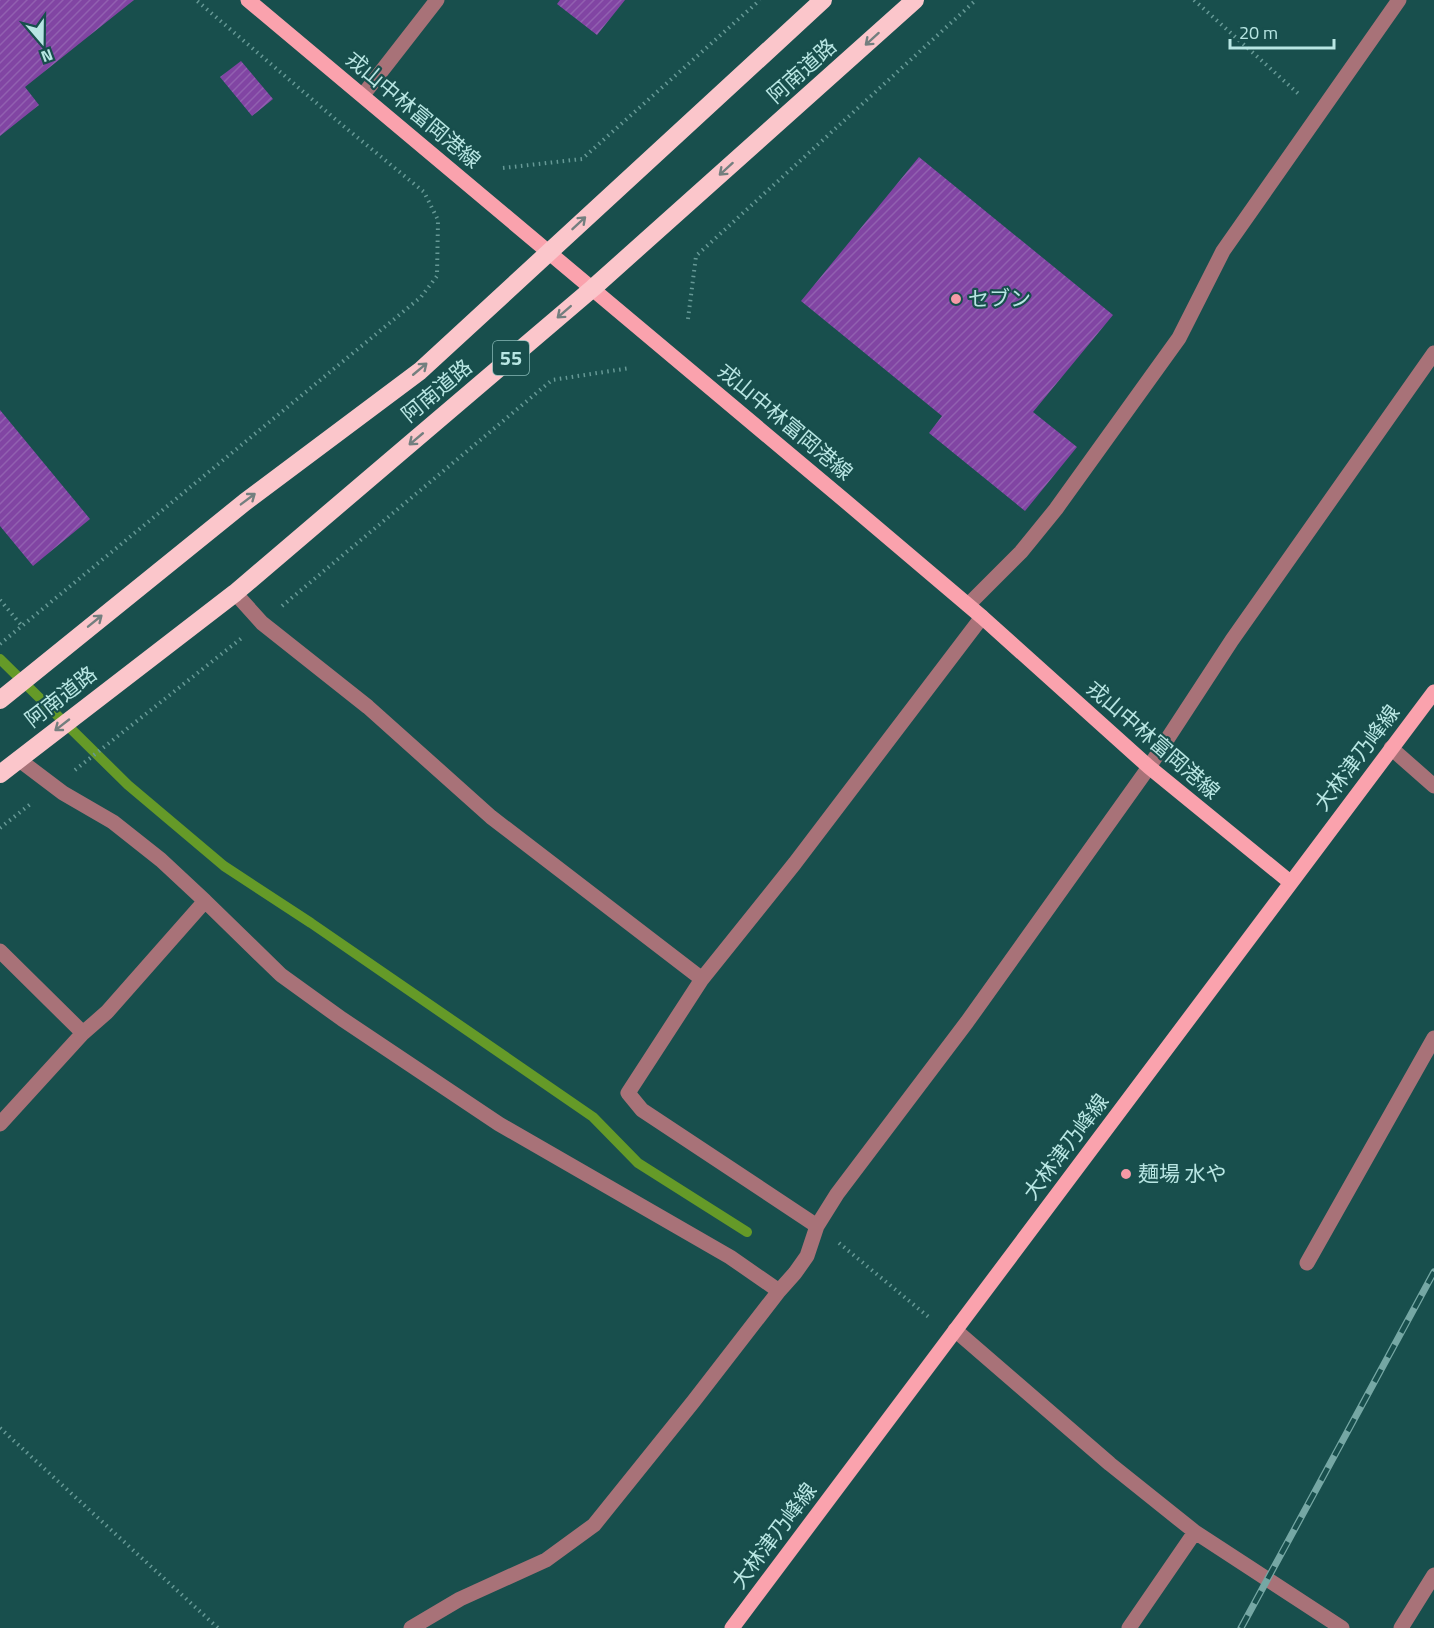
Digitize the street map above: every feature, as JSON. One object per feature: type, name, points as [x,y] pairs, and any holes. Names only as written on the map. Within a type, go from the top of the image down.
[{"type":"highway","name":"阿南道路","points":[[0,700],[244,502],[420,370],[823,0]]},
{"type":"highway","name":"阿南道路","points":[[0,774],[235,593],[593,288],[915,0]]},
{"type":"main road","name":"戎山中林富岡港線","points":[[248,0],[968,605],[1149,767],[1290,882]]},
{"type":"main road","name":"大林津乃峰線","points":[[732,1628],[1434,692]]},
{"type":"street","points":[[363,95],[437,0]]},
{"type":"street","points":[[968,605],[1021,552],[1063,500],[1179,338],[1222,251],[1399,0]]},
{"type":"street","points":[[411,1628],[460,1599],[546,1560],[594,1525],[693,1402],[807,1256],[817,1226],[837,1194],[967,1022],[1149,767],[1232,640],[1434,353]]},
{"type":"street","points":[[235,593],[262,623],[368,707],[491,817],[702,980]]},
{"type":"street","points":[[817,1226],[642,1110],[628,1093],[702,980],[795,863],[982,617]]},
{"type":"street","points":[[1391,748],[1434,786]]},
{"type":"street","points":[[25,754],[63,793],[113,822],[161,860],[281,975],[499,1125],[730,1257],[779,1291]]},
{"type":"street","points":[[0,1124],[83,1033],[107,1012],[205,901]]},
{"type":"street","points":[[0,951],[83,1033]]},
{"type":"street","points":[[1307,1263],[1434,1038]]},
{"type":"street","points":[[955,1330],[1110,1464],[1196,1533],[1342,1628]]},
{"type":"street","points":[[1129,1628],[1196,1533]]},
{"type":"street","points":[[1401,1628],[1434,1575]]},
{"type":"path","points":[[0,644],[421,297],[437,276],[438,220],[424,192],[196,0]]},
{"type":"path","points":[[503,168],[582,159],[760,0]]},
{"type":"path","points":[[688,319],[696,256],[976,0]]},
{"type":"path","points":[[1194,0],[1320,113]]},
{"type":"path","points":[[66,776],[262,623],[552,380],[630,368]]},
{"type":"path","points":[[0,600],[21,626]]},
{"type":"path","points":[[817,1226],[931,1319]]},
{"type":"path","points":[[0,1428],[218,1628]]},
{"type":"building","points":[[0,0],[134,0],[25,87],[39,105],[0,136]]},
{"type":"building","points":[[560,0],[625,0],[597,35],[557,4]]},
{"type":"building","points":[[241,61],[273,99],[252,116],[220,77]]},
{"type":"building","points":[[919,157],[1113,315],[1033,412],[1077,447],[1025,511],[929,433],[942,416],[801,301]]},
{"type":"building","points":[[0,410],[90,519],[33,566],[0,526]]},
{"type":"waterway","points":[[0,659],[128,785],[224,866],[311,923],[593,1117],[638,1163],[747,1232]]},
{"type":"railway","points":[[1241,1628],[1434,1272]]},
{"type":"place","name":"セブン","points":[[956,299]]},
{"type":"place","name":"麺場 水や","points":[[1126,1174]]}]
